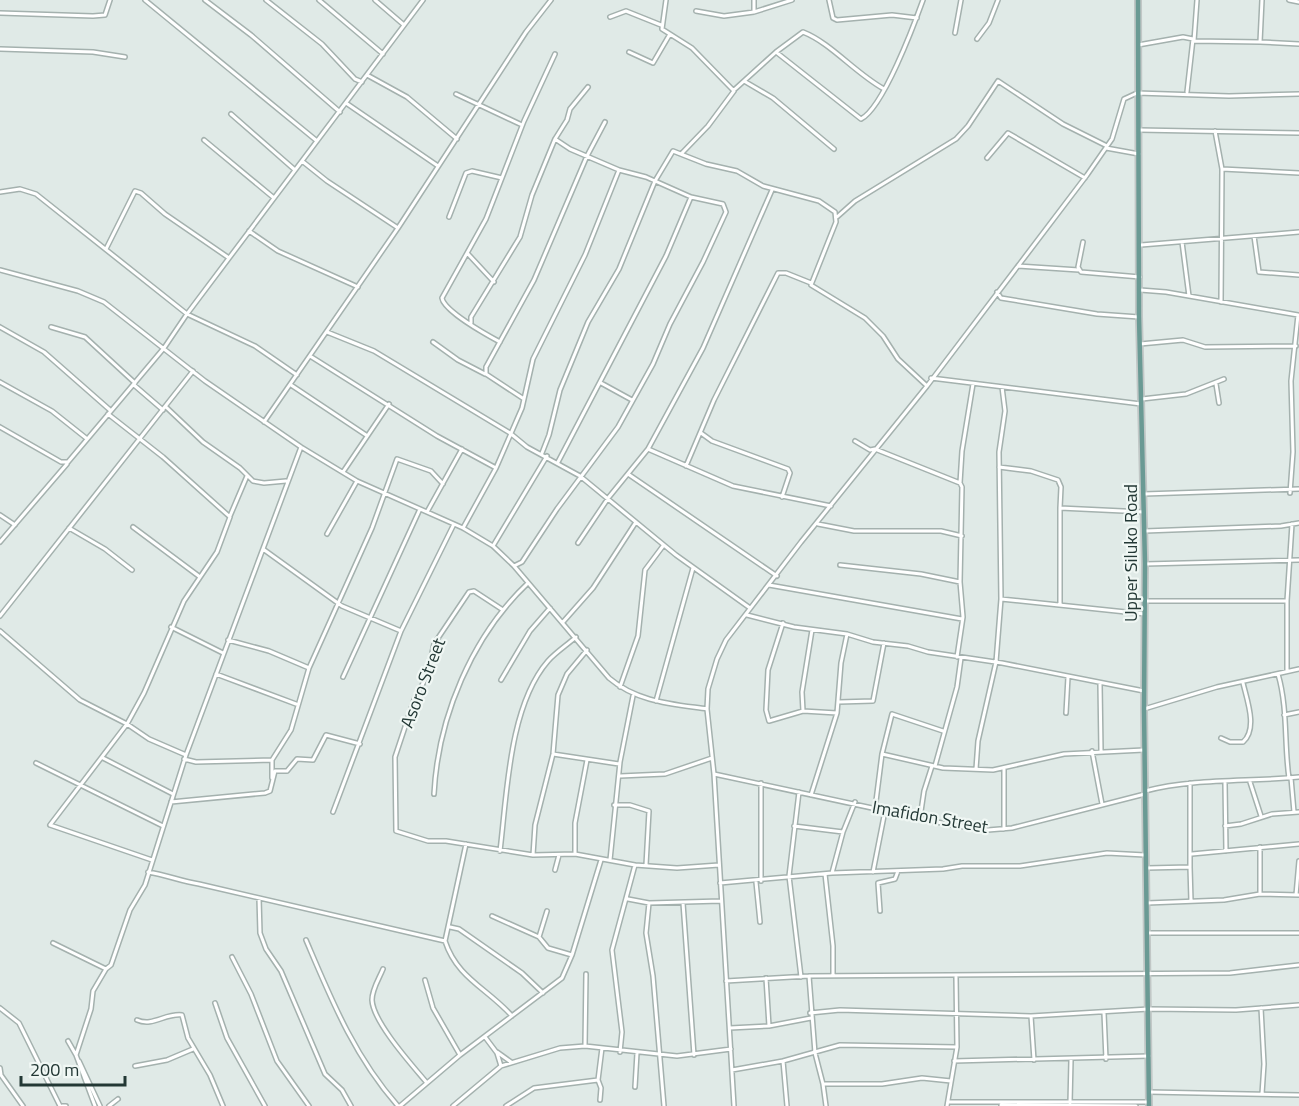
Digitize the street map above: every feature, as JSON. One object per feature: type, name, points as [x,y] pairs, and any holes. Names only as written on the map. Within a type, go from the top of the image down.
[{"type":"main road","name":"Upper Siluko Road","points":[[1138,0],[1137,93],[1141,245],[1139,317],[1145,513],[1144,750],[1149,1104]]},
{"type":"street","points":[[0,13],[105,15],[110,0]]},
{"type":"street","points":[[145,0],[317,141]]},
{"type":"street","points":[[205,0],[266,47],[340,112]]},
{"type":"street","points":[[266,0],[322,44],[355,79],[362,82]]},
{"type":"street","points":[[319,0],[383,54]]},
{"type":"street","points":[[375,0],[404,25]]},
{"type":"street","points":[[0,542],[164,348],[187,314],[423,0]]},
{"type":"street","points":[[264,422],[458,139],[526,32],[551,0]]},
{"type":"street","points":[[661,25],[666,0]]},
{"type":"street","points":[[754,0],[754,12]]},
{"type":"street","points":[[696,11],[724,16],[754,12],[792,0]]},
{"type":"street","points":[[829,0],[833,18],[837,20],[892,15],[917,18]]},
{"type":"street","points":[[776,52],[857,118],[865,118],[876,105],[908,43],[923,0]]},
{"type":"street","points":[[955,33],[961,0]]},
{"type":"street","points":[[977,39],[989,23],[998,0]]},
{"type":"street","points":[[1187,93],[1197,0]]},
{"type":"street","points":[[1260,42],[1262,0]]},
{"type":"street","points":[[1289,0],[1299,2]]},
{"type":"street","points":[[610,17],[626,11],[661,25],[670,34],[692,48],[734,91]]},
{"type":"street","points":[[682,153],[708,126],[744,81],[776,52],[803,32],[837,55],[857,74],[884,89]]},
{"type":"street","points":[[629,52],[653,63],[670,34]]},
{"type":"street","points":[[1138,45],[1183,37],[1299,44]]},
{"type":"street","points":[[0,49],[93,52],[125,57]]},
{"type":"street","points":[[500,342],[446,306],[442,298],[477,239],[522,124],[555,54]]},
{"type":"street","points":[[367,75],[407,97],[458,139]]},
{"type":"street","points":[[744,81],[773,98],[834,148]]},
{"type":"street","points":[[811,283],[837,217],[855,201],[956,139],[968,126],[998,81],[1063,124],[1107,147],[1139,154]]},
{"type":"street","points":[[472,325],[471,317],[494,282],[522,231],[532,195],[555,139],[567,120],[570,109],[588,87]]},
{"type":"street","points":[[734,1106],[714,774],[707,709],[708,689],[717,658],[726,640],[927,386],[1107,147],[1117,126],[1122,102],[1127,96],[1137,93],[1229,96],[1299,94]]},
{"type":"street","points":[[456,94],[522,124]]},
{"type":"street","points":[[346,103],[439,166]]},
{"type":"street","points":[[231,114],[295,170]]},
{"type":"street","points":[[486,374],[500,342],[534,280],[604,122]]},
{"type":"street","points":[[1139,130],[1299,133]]},
{"type":"street","points":[[1215,130],[1222,169],[1221,302]]},
{"type":"street","points":[[987,159],[1008,133],[1084,178]]},
{"type":"street","points":[[514,566],[522,562],[580,476],[608,441],[653,364],[670,324],[726,212],[725,207],[718,202],[691,198],[655,181],[619,170],[555,139]]},
{"type":"street","points":[[204,140],[275,198]]},
{"type":"street","points":[[542,453],[563,381],[588,322],[619,269],[655,181],[672,152],[682,153],[706,164],[737,171],[772,190],[819,201],[836,212],[837,217]]},
{"type":"street","points":[[302,161],[327,181],[398,228]]},
{"type":"street","points":[[1222,169],[1299,173]]},
{"type":"street","points":[[463,528],[496,468],[524,399],[533,359],[585,255],[619,170]]},
{"type":"street","points":[[449,218],[466,173],[472,171],[502,178]]},
{"type":"street","points":[[0,192],[20,189],[36,194],[187,314],[255,346],[297,375]]},
{"type":"street","points":[[578,543],[609,497],[648,448],[703,348],[772,190]]},
{"type":"street","points":[[105,249],[135,191],[141,193],[165,214],[230,258]]},
{"type":"street","points":[[558,462],[666,256],[691,198]]},
{"type":"street","points":[[249,231],[278,252],[358,286]]},
{"type":"street","points":[[1141,245],[1299,232]]},
{"type":"street","points":[[1254,236],[1259,272],[1299,275]]},
{"type":"street","points":[[1079,270],[1083,242]]},
{"type":"street","points":[[1182,242],[1189,296]]},
{"type":"street","points":[[468,254],[494,282]]},
{"type":"street","points":[[1016,266],[1140,277]]},
{"type":"street","points":[[0,270],[78,291],[104,302],[193,371],[301,447],[357,481],[463,528],[493,546],[514,566],[588,650],[604,672],[620,687],[633,695],[656,701],[707,709]]},
{"type":"street","points":[[686,466],[714,400],[775,277],[781,271],[811,283],[814,289],[865,318],[883,336],[898,359],[927,386]]},
{"type":"street","points":[[1140,290],[1299,315],[1291,381],[1293,452],[1291,491]]},
{"type":"street","points":[[997,292],[1001,298],[1097,314],[1139,317]]},
{"type":"street","points":[[0,327],[44,352],[230,517]]},
{"type":"street","points":[[51,327],[85,338],[164,409],[203,442],[240,468],[247,476],[264,483],[286,481]]},
{"type":"street","points":[[327,332],[374,351],[510,433],[527,447],[542,453],[580,476],[609,497],[663,546],[750,608]]},
{"type":"street","points":[[1140,344],[1183,340],[1205,347],[1296,346]]},
{"type":"street","points":[[433,342],[458,360],[486,374],[524,399]]},
{"type":"street","points":[[310,356],[496,468]]},
{"type":"street","points":[[0,616],[193,371]]},
{"type":"street","points":[[931,378],[1142,402],[1170,398],[1216,386],[1224,379]]},
{"type":"street","points":[[1291,381],[1299,381]]},
{"type":"street","points":[[0,382],[52,411],[86,438]]},
{"type":"street","points":[[601,383],[632,400]]},
{"type":"street","points":[[920,818],[924,791],[957,687],[962,618],[960,582],[962,487],[960,483],[962,451],[973,383]]},
{"type":"street","points":[[291,385],[366,435]]},
{"type":"street","points":[[976,770],[978,741],[996,662],[1001,599],[999,467],[1005,411],[1002,387]]},
{"type":"street","points":[[342,472],[389,404]]},
{"type":"street","points":[[0,427],[61,462],[68,462]]},
{"type":"street","points":[[701,433],[712,441],[788,469],[790,473],[782,496]]},
{"type":"street","points":[[855,441],[870,450],[875,449],[960,483]]},
{"type":"street","points":[[94,1106],[75,1055],[91,1009],[93,991],[106,969],[111,965],[130,910],[145,885],[185,757],[286,481],[301,447]]},
{"type":"street","points":[[648,448],[733,486],[831,506]]},
{"type":"street","points":[[428,512],[462,449]]},
{"type":"street","points":[[1293,452],[1299,452]]},
{"type":"street","points":[[493,546],[547,456]]},
{"type":"street","points":[[171,802],[265,794],[270,791],[272,760],[291,730],[309,668],[386,493],[397,459],[430,471],[443,484]]},
{"type":"street","points":[[999,467],[1031,471],[1058,480],[1061,487],[1060,606]]},
{"type":"street","points":[[628,474],[777,576]]},
{"type":"street","points":[[152,860],[50,825],[127,724],[144,693],[171,627],[217,552],[247,476]]},
{"type":"street","points":[[327,534],[357,481]]},
{"type":"street","points":[[1144,494],[1299,489]]},
{"type":"street","points":[[343,677],[420,508]]},
{"type":"street","points":[[1060,508],[1145,513]]},
{"type":"street","points":[[0,514],[15,525]]},
{"type":"street","points":[[563,622],[593,588],[636,522]]},
{"type":"street","points":[[1145,531],[1299,523]]},
{"type":"street","points":[[333,812],[401,632],[454,524]]},
{"type":"street","points":[[817,524],[854,531],[941,531],[962,536]]},
{"type":"street","points":[[1287,672],[1287,601],[1292,524]]},
{"type":"street","points":[[133,527],[200,577]]},
{"type":"street","points":[[69,528],[105,549],[132,570]]},
{"type":"street","points":[[620,687],[638,636],[645,570],[663,546]]},
{"type":"street","points":[[262,549],[338,603],[401,632]]},
{"type":"street","points":[[1145,564],[1299,560]]},
{"type":"street","points":[[840,565],[921,574],[960,582]]},
{"type":"street","points":[[656,701],[693,568]]},
{"type":"street","points":[[434,794],[435,765],[444,727],[474,654],[503,610],[528,583]]},
{"type":"street","points":[[769,585],[962,618]]},
{"type":"street","name":"Asoro Street","points":[[466,844],[428,841],[396,831],[395,758],[414,700],[427,676],[434,644],[469,592],[479,593],[503,610]]},
{"type":"street","points":[[1001,599],[1144,614]]},
{"type":"street","points":[[1144,601],[1287,601]]},
{"type":"street","points":[[501,680],[526,637],[550,608]]},
{"type":"street","points":[[747,615],[847,634],[884,644],[996,662],[1144,691]]},
{"type":"street","points":[[783,623],[768,670],[769,721],[803,711],[837,713]]},
{"type":"street","points":[[171,627],[223,654]]},
{"type":"street","points":[[803,711],[802,692],[812,629]]},
{"type":"street","points":[[0,630],[80,700],[185,757],[196,762],[272,760]]},
{"type":"street","points":[[811,796],[837,713],[841,663],[847,634]]},
{"type":"street","points":[[500,851],[514,742],[528,697],[548,662],[576,637]]},
{"type":"street","points":[[228,640],[269,651],[309,668]]},
{"type":"street","points":[[839,702],[873,701],[884,644]]},
{"type":"street","points":[[533,855],[535,825],[553,754],[558,695],[567,674],[588,650]]},
{"type":"street","points":[[1144,709],[1299,669]]},
{"type":"street","points":[[216,674],[297,704]]},
{"type":"street","points":[[1226,826],[1240,824],[1261,816],[1297,812],[1285,747],[1284,715],[1278,674]]},
{"type":"street","points":[[1066,713],[1068,677]]},
{"type":"street","points":[[1221,738],[1237,742],[1246,741],[1251,715],[1243,683]]},
{"type":"street","points":[[1100,684],[1101,751]]},
{"type":"street","points":[[610,860],[614,805],[633,695]]},
{"type":"street","points":[[1284,715],[1299,712]]},
{"type":"street","points":[[875,809],[882,754],[892,714],[943,731]]},
{"type":"street","points":[[272,778],[275,771],[287,771],[297,759],[314,760],[326,735],[360,744]]},
{"type":"street","points":[[882,754],[933,766],[1004,770],[1064,754],[1144,750]]},
{"type":"street","points":[[1092,751],[1102,804]]},
{"type":"street","points":[[553,754],[620,764]]},
{"type":"street","points":[[103,758],[173,794]]},
{"type":"street","points":[[620,776],[665,774],[712,758]]},
{"type":"street","points":[[575,854],[578,802],[586,760]]},
{"type":"street","points":[[36,763],[163,826]]},
{"type":"street","points":[[1004,770],[1004,829]]},
{"type":"street","name":"Imafidon Street","points":[[714,774],[811,796],[855,802],[875,809],[951,825],[1004,829],[1145,792],[1190,783],[1250,782],[1299,777]]},
{"type":"street","points":[[1250,782],[1261,816]]},
{"type":"street","points":[[761,783],[761,881]]},
{"type":"street","points":[[1190,783],[1191,901]]},
{"type":"street","points":[[1225,783],[1226,851]]},
{"type":"street","points":[[799,792],[789,876],[801,977]]},
{"type":"street","points":[[832,873],[843,832],[855,802]]},
{"type":"street","points":[[614,805],[630,805],[649,811],[646,865]]},
{"type":"street","points":[[873,872],[885,811]]},
{"type":"street","points":[[794,826],[843,832]]},
{"type":"street","points":[[512,1016],[490,993],[461,973],[450,956],[445,941],[450,927],[466,844],[533,855],[575,854],[635,865],[677,868],[719,865]]},
{"type":"street","points":[[1192,854],[1299,844]]},
{"type":"street","points":[[1260,847],[1260,894]]},
{"type":"street","points":[[720,883],[756,882],[789,876],[832,873],[962,866],[1020,866],[1107,853],[1146,855]]},
{"type":"street","points":[[555,870],[559,854]]},
{"type":"street","points":[[306,940],[346,1033],[378,1083],[399,1106],[460,1055],[562,978],[572,955],[601,860]]},
{"type":"street","points":[[1147,903],[1224,900],[1260,894],[1298,895],[1299,861]]},
{"type":"street","points":[[620,1052],[622,1032],[612,950],[618,919],[628,899],[635,865]]},
{"type":"street","points":[[1147,868],[1190,867]]},
{"type":"street","points":[[880,911],[878,882],[895,879],[898,871]]},
{"type":"street","points":[[148,872],[166,875],[174,881],[199,884],[445,941]]},
{"type":"street","points":[[825,874],[833,946],[833,976]]},
{"type":"street","points":[[756,882],[760,922]]},
{"type":"street","points":[[259,898],[260,933],[266,949],[281,971],[325,1074],[342,1090],[351,1106]]},
{"type":"street","points":[[628,899],[649,903],[721,901]]},
{"type":"street","points":[[649,903],[646,933],[653,976],[664,1106]]},
{"type":"street","points":[[683,903],[694,1055]]},
{"type":"street","points":[[539,937],[547,910]]},
{"type":"street","points":[[492,916],[539,937],[548,948],[572,955]]},
{"type":"street","points":[[450,927],[459,929],[522,974],[543,993]]},
{"type":"street","points":[[1147,933],[1299,933]]},
{"type":"street","points":[[53,944],[106,969]]},
{"type":"street","points":[[232,957],[251,994],[277,1060],[309,1106]]},
{"type":"street","points":[[726,981],[808,976],[1230,973],[1299,965]]},
{"type":"street","points":[[383,969],[374,987],[372,1002],[388,1035],[427,1083]]},
{"type":"street","points":[[585,1046],[586,974]]},
{"type":"street","points":[[808,976],[815,1053],[826,1106]]},
{"type":"street","points":[[956,976],[957,1047],[948,1104],[1149,1104]]},
{"type":"street","points":[[766,978],[769,1026]]},
{"type":"street","points":[[425,980],[433,1008],[460,1055]]},
{"type":"street","points":[[215,1003],[227,1038],[265,1106]]},
{"type":"street","points":[[810,1013],[840,1010],[1031,1016],[1149,1009],[1236,1010],[1299,1005]]},
{"type":"street","points":[[0,1008],[19,1023],[63,1106]]},
{"type":"street","points":[[1261,1008],[1264,1064],[1262,1094]]},
{"type":"street","points":[[1104,1013],[1106,1059]]},
{"type":"street","points":[[137,1020],[147,1023],[169,1016],[182,1016],[185,1031],[210,1075],[223,1106]]},
{"type":"street","points":[[1031,1016],[1034,1060]]},
{"type":"street","points":[[730,1028],[769,1026],[811,1018]]},
{"type":"street","points":[[485,1037],[496,1051],[511,1062]]},
{"type":"street","points":[[68,1041],[100,1106]]},
{"type":"street","points":[[732,1070],[783,1061],[840,1045],[957,1047]]},
{"type":"street","points":[[453,1106],[501,1066],[560,1048],[585,1046],[659,1055],[694,1055],[731,1049]]},
{"type":"street","points":[[135,1066],[167,1060],[190,1048],[195,1050]]},
{"type":"street","points":[[600,1100],[601,1088],[598,1080],[602,1048]]},
{"type":"street","points":[[496,1051],[501,1066]]},
{"type":"street","points":[[635,1087],[637,1053]]},
{"type":"street","points":[[954,1061],[1072,1060],[1149,1056]]},
{"type":"street","points":[[1071,1103],[1072,1060]]},
{"type":"street","points":[[783,1061],[787,1106]]},
{"type":"street","points":[[0,1068],[1,1075],[23,1106]]},
{"type":"street","points":[[823,1084],[882,1084],[921,1078],[951,1082]]},
{"type":"street","points":[[506,1106],[534,1088],[598,1080]]},
{"type":"street","points":[[1149,1092],[1299,1095]]},
{"type":"street","points":[[109,1106],[118,1099]]},
{"type":"street","points":[[1001,1105],[1071,1103],[1136,1106]]}]
